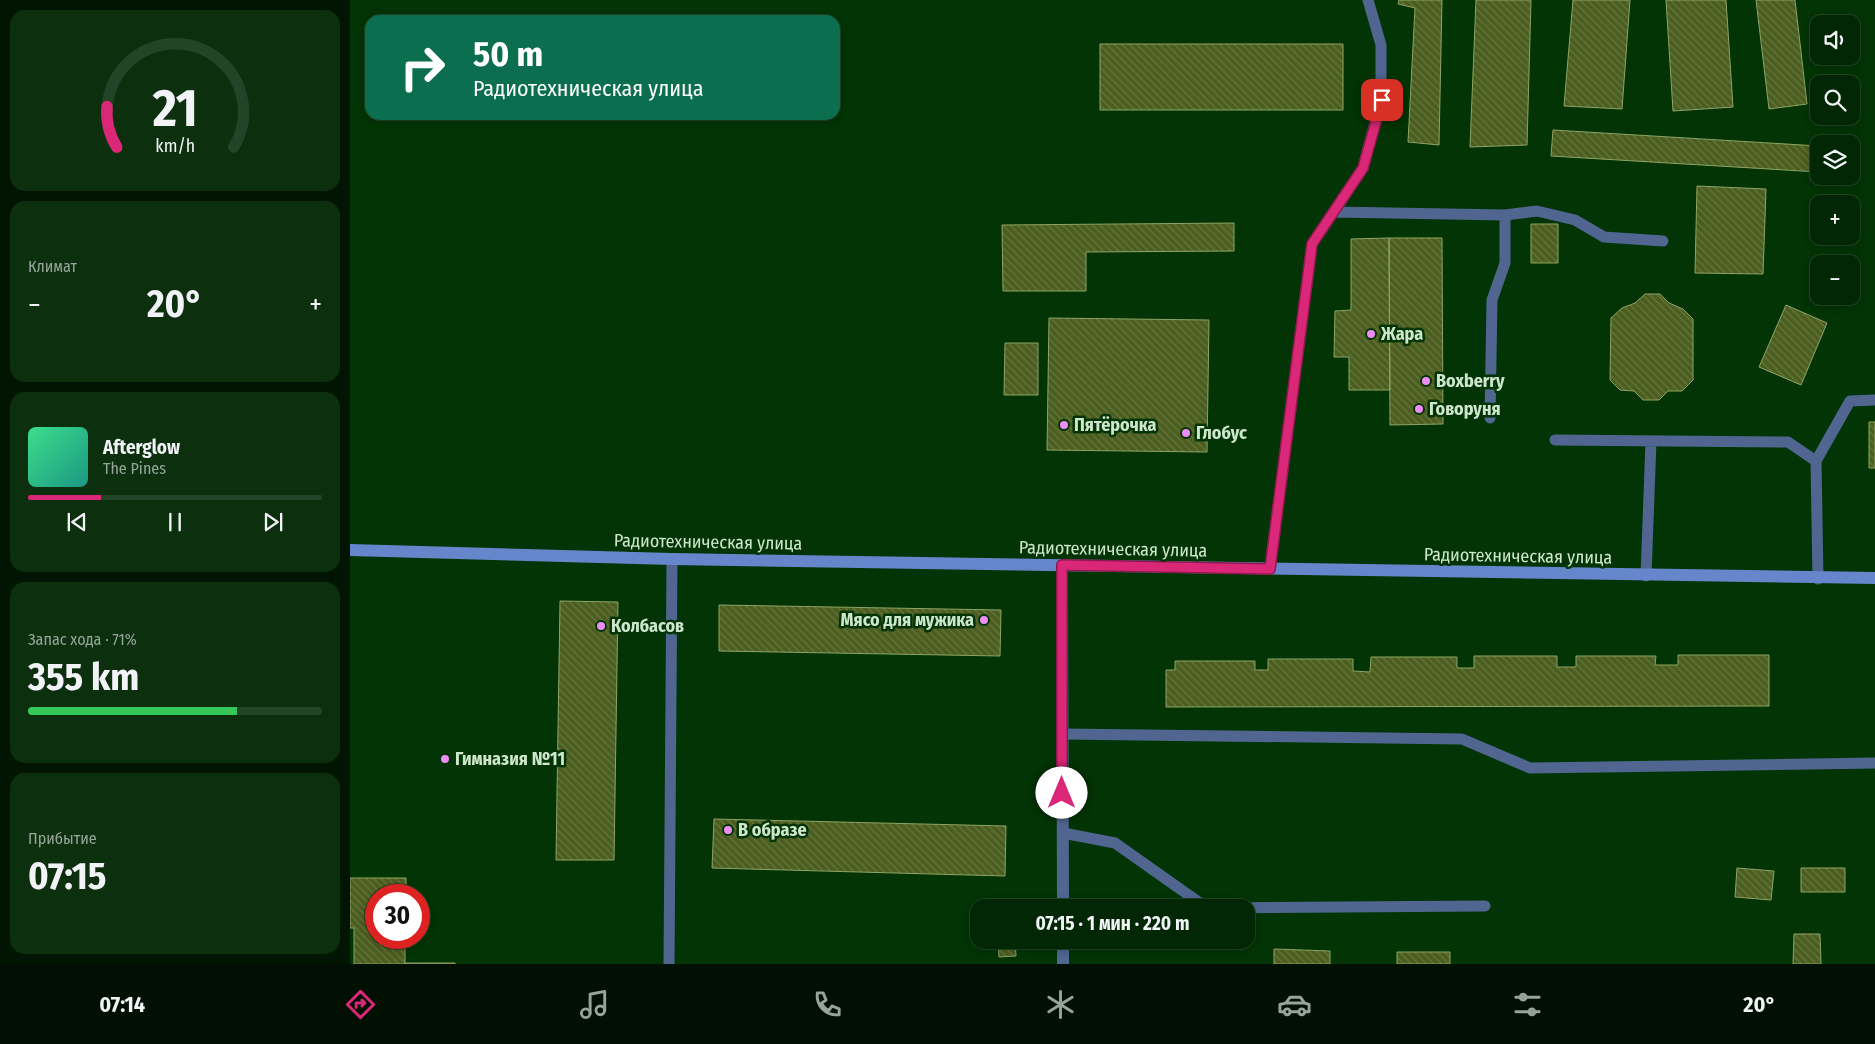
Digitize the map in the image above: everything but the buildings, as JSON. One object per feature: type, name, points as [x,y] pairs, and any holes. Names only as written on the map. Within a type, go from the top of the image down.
[{"type":"street","name":"Радиотехническая улица","points":[[350,550],[672,559],[1818,579],[1875,578]]},
{"type":"street","points":[[1062,565],[1063,899]]},
{"type":"street","points":[[1063,949],[1063,964]]},
{"type":"lane","points":[[1270,569],[1312,244],[1363,168],[1382,100],[1381,46],[1368,0]]},
{"type":"lane","points":[[1334,212],[1505,215],[1537,211],[1575,220],[1604,237],[1663,241]]},
{"type":"lane","points":[[1490,418],[1492,300],[1505,264],[1505,215]]},
{"type":"lane","points":[[1818,579],[1816,461],[1850,401],[1875,400]]},
{"type":"lane","points":[[1555,440],[1788,442],[1816,461]]},
{"type":"lane","points":[[1646,576],[1651,441]]},
{"type":"lane","points":[[669,964],[672,559]]},
{"type":"lane","points":[[1062,734],[1462,739],[1530,768],[1875,763]]},
{"type":"lane","points":[[1063,833],[1115,843],[1195,899]]},
{"type":"lane","points":[[1255,908],[1485,906]]},
{"type":"place","name":"Жара","points":[[1371,334]]},
{"type":"place","name":"Boxberry","points":[[1426,381]]},
{"type":"place","name":"Говоруня","points":[[1419,409]]},
{"type":"place","name":"Пятёрочка","points":[[1064,425]]},
{"type":"place","name":"Глобус","points":[[1186,433]]},
{"type":"place","name":"Мясо для мужика","points":[[984,620]]},
{"type":"place","name":"Колбасов","points":[[601,626]]},
{"type":"place","name":"Гимназия №11","points":[[445,759]]},
{"type":"place","name":"В образе","points":[[728,830]]},
{"type":"route","points":[[1062,793],[1062,565],[1270,569],[1312,244],[1363,168],[1382,100]]}]
